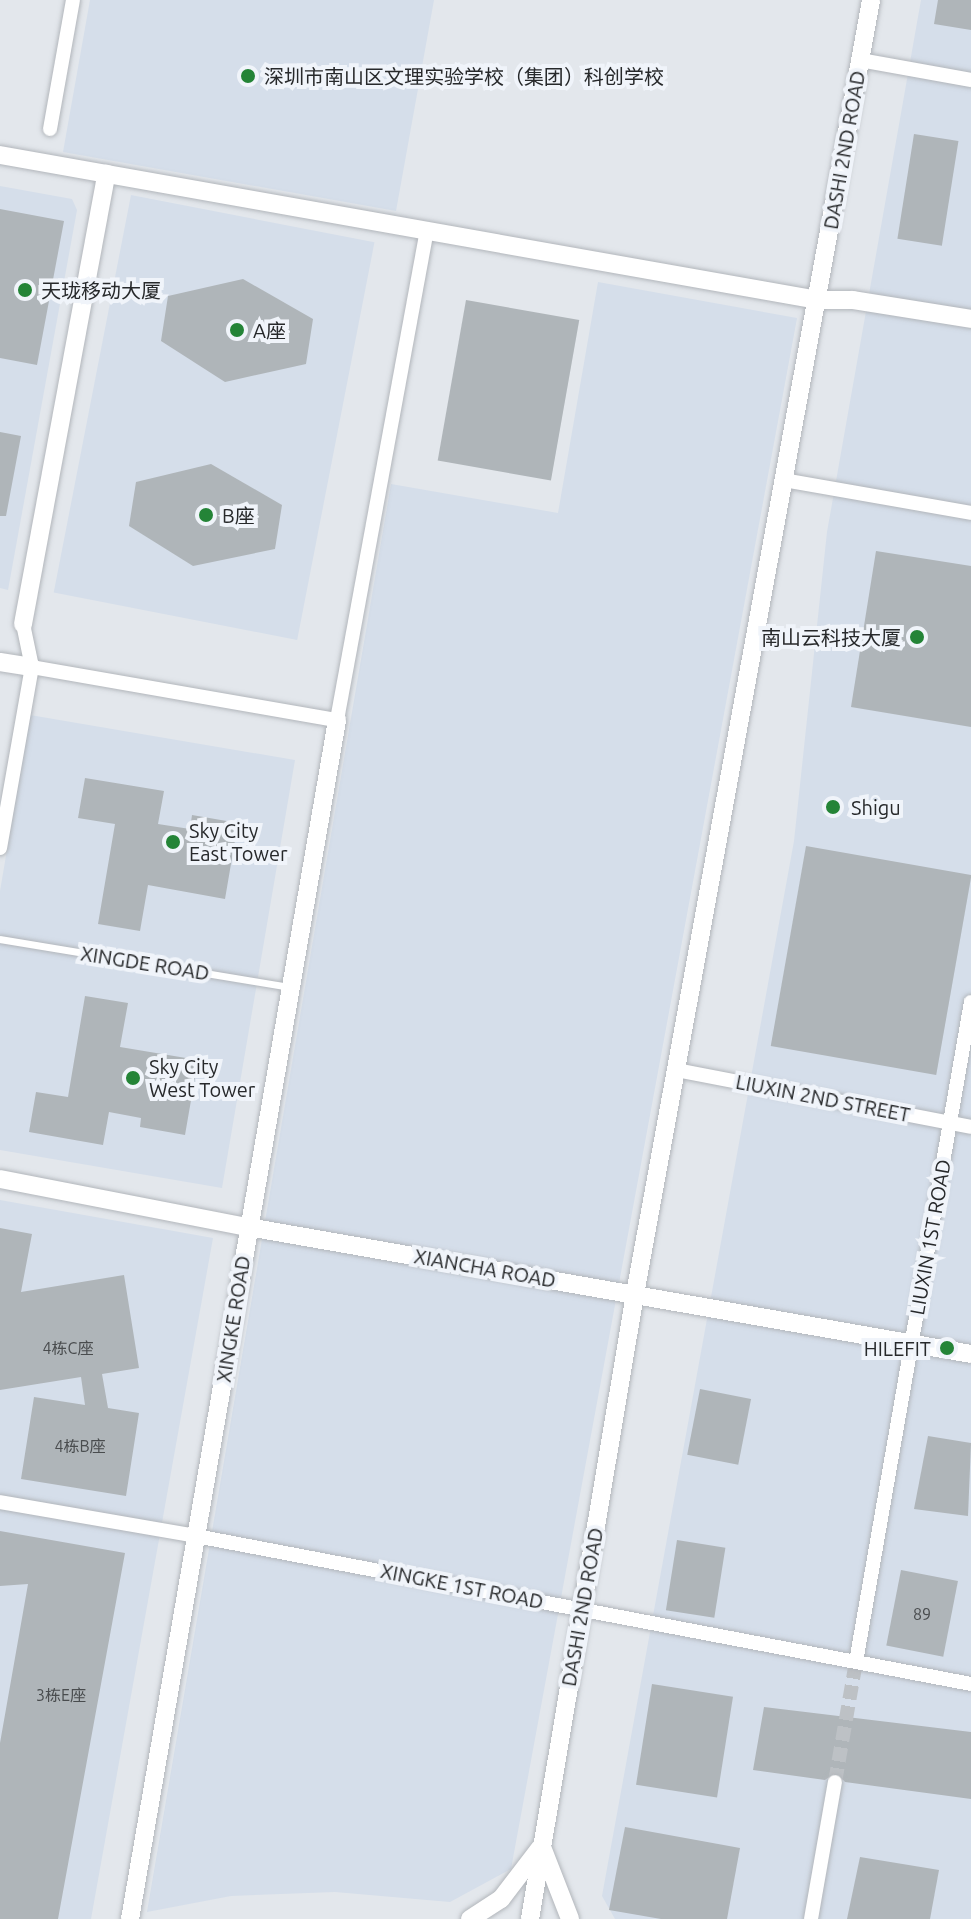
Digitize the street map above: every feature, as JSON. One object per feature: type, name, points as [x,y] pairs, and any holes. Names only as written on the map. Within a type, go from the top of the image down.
[{"type":"street","points":[[50,129],[73,0]]},
{"type":"street","name":"DASHI 2ND ROAD","points":[[530,1919],[635,1294],[871,0]]},
{"type":"street","points":[[860,60],[971,80]]},
{"type":"street","points":[[0,155],[817,300],[853,300],[971,319]]},
{"type":"street","points":[[0,848],[32,667],[23,624],[106,174]]},
{"type":"street","points":[[0,662],[337,720],[427,231]]},
{"type":"street","points":[[784,480],[971,513]]},
{"type":"street","name":"XINGKE ROAD","points":[[130,1919],[337,720]]},
{"type":"street","name":"LIUXIN 1ST ROAD","points":[[856,1662],[971,1002]]},
{"type":"street","name":"LIUXIN 2ND STREET","points":[[676,1070],[971,1127]]},
{"type":"street","name":"XIANCHA ROAD","points":[[0,1179],[248,1227],[971,1354]]},
{"type":"street","name":"XINGKE 1ST ROAD","points":[[0,1502],[196,1536],[971,1684]]},
{"type":"street","points":[[811,1919],[835,1782]]},
{"type":"street","points":[[470,1919],[501,1899],[542,1846]]},
{"type":"street","points":[[542,1846],[570,1919]]},
{"type":"lane","name":"XINGDE ROAD","points":[[0,939],[290,987]]},
{"type":"shaded area","name":"深圳市南山区文理实验学校（集团）科创学校","points":[[90,0],[434,0],[396,211],[63,152]]},
{"type":"shaded area","points":[[921,0],[971,0],[971,1919],[615,1919],[602,1896],[794,841],[827,532]]},
{"type":"shaded area","points":[[0,186],[72,199],[77,210],[8,590],[0,588]]},
{"type":"shaded area","points":[[131,195],[374,242],[297,640],[54,593]]},
{"type":"shaded area","points":[[598,282],[797,318],[511,1869],[450,1902],[335,1892],[231,1896],[147,1912],[391,484],[558,513]]},
{"type":"shaded area","points":[[30,715],[295,760],[222,1188],[0,1150],[0,891]]},
{"type":"shaded area","points":[[0,1200],[213,1238],[91,1919],[0,1919]]},
{"type":"building","points":[[938,0],[971,0],[971,30],[934,24]]},
{"type":"building","points":[[914,134],[958,141],[942,246],[897,239]]},
{"type":"building","name":"天珑移动大厦","points":[[0,209],[64,221],[37,365],[0,358]]},
{"type":"building","name":"A座","points":[[243,279],[313,319],[306,364],[225,382],[161,341],[168,296]]},
{"type":"building","points":[[466,300],[579,320],[551,480],[438,461]]},
{"type":"building","points":[[0,432],[21,436],[6,516],[0,516]]},
{"type":"building","name":"B座","points":[[211,464],[282,505],[275,549],[193,566],[129,526],[136,482]]},
{"type":"building","name":"南山云科技大厦","points":[[876,551],[971,566],[971,727],[851,707]]},
{"type":"building","name":"Sky City East Tower","points":[[85,778],[164,791],[158,824],[190,829],[192,815],[238,823],[225,899],[148,885],[140,931],[98,924],[115,824],[78,818]]},
{"type":"building","points":[[806,846],[971,875],[936,1075],[771,1046]]},
{"type":"building","name":"Sky City West Tower","points":[[85,996],[128,1003],[120,1047],[198,1060],[185,1135],[140,1127],[141,1118],[109,1112],[103,1145],[29,1132],[36,1092],[68,1097]]},
{"type":"building","points":[[0,1228],[32,1234],[21,1292],[124,1275],[139,1368],[102,1374],[108,1408],[139,1413],[126,1496],[21,1479],[34,1397],[85,1405],[81,1377],[0,1390]]},
{"type":"building","points":[[700,1389],[751,1399],[738,1465],[687,1455]]},
{"type":"building","points":[[928,1436],[971,1443],[968,1516],[914,1509]]},
{"type":"building","points":[[0,1531],[125,1553],[58,1919],[0,1919],[0,1743],[28,1584],[0,1586]]},
{"type":"building","points":[[677,1540],[725,1548],[714,1618],[666,1610]]},
{"type":"building","points":[[901,1570],[958,1581],[943,1657],[886,1646]]},
{"type":"building","points":[[652,1684],[733,1697],[717,1798],[636,1785]]},
{"type":"building","points":[[764,1707],[971,1732],[971,1799],[845,1782],[836,1772],[825,1780],[753,1770]]},
{"type":"building","points":[[625,1827],[740,1848],[727,1919],[661,1919],[609,1910]]},
{"type":"building","points":[[860,1857],[939,1870],[930,1919],[847,1919]]},
{"type":"tunnel","points":[[835,1782],[856,1662]]},
{"type":"place","name":"深圳市南山区文理实验学校（集团）科创学校","points":[[248,76]]},
{"type":"place","name":"天珑移动大厦","points":[[25,290]]},
{"type":"place","name":"A座","points":[[237,330]]},
{"type":"place","name":"B座","points":[[206,515]]},
{"type":"place","name":"南山云科技大厦","points":[[917,637]]},
{"type":"place","name":"Shigu","points":[[833,807]]},
{"type":"place","name":"Sky City East Tower","points":[[173,842]]},
{"type":"place","name":"Sky City West Tower","points":[[133,1078]]},
{"type":"place","name":"HILEFIT","points":[[947,1348]]}]
